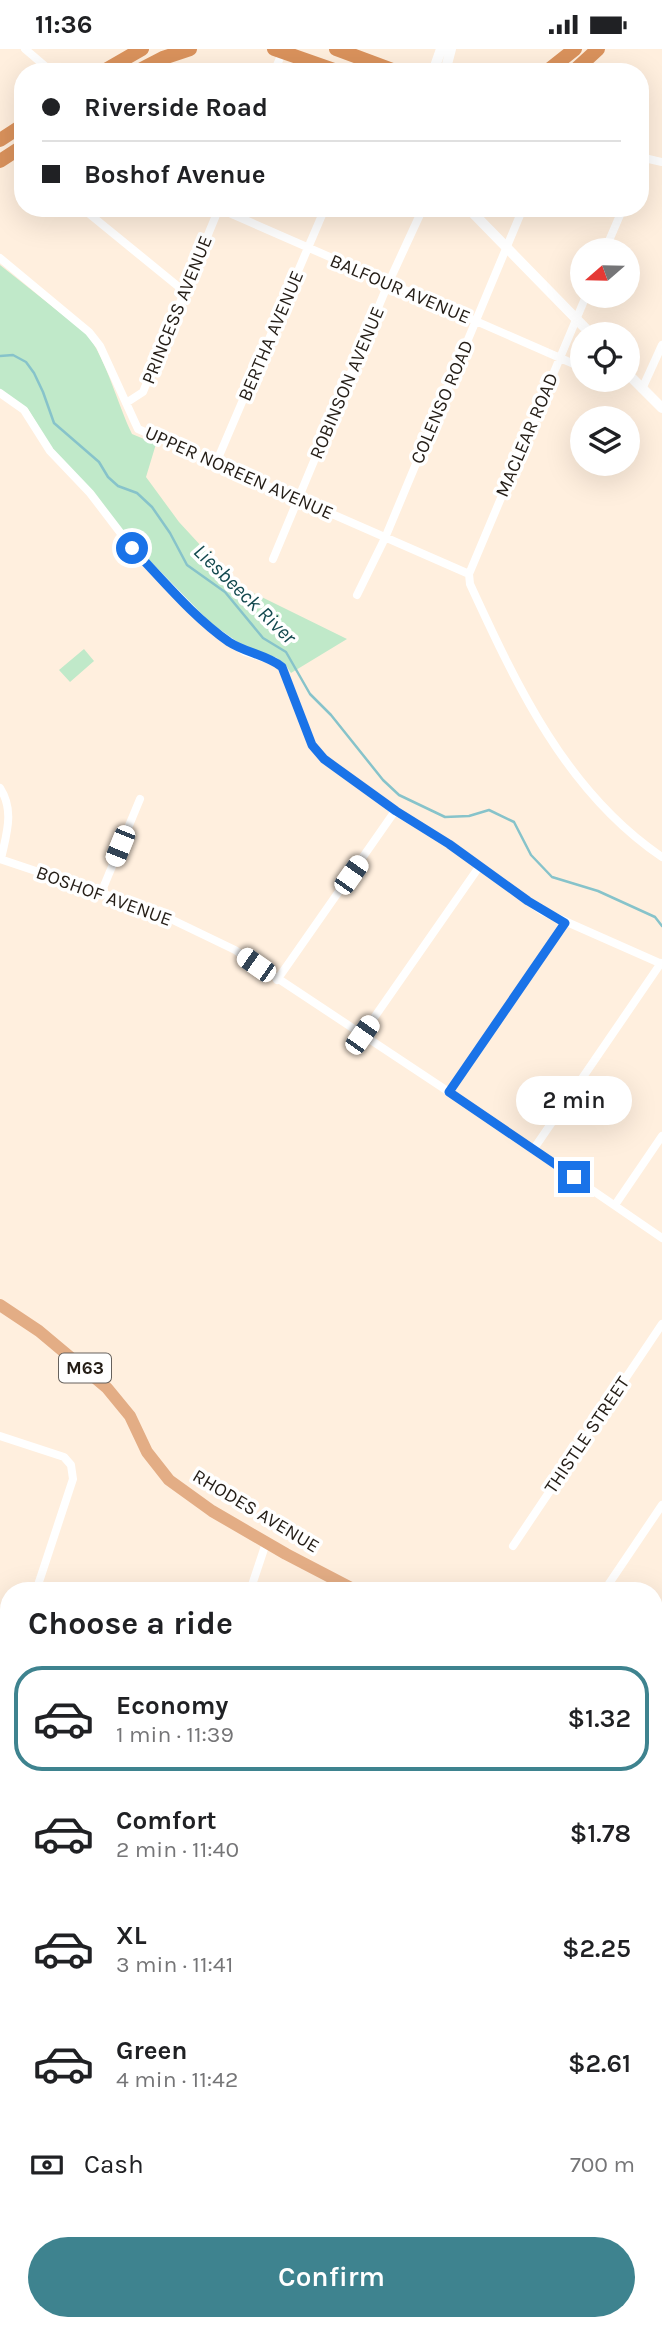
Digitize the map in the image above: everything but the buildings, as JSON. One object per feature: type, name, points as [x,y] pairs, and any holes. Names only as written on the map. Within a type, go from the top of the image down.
[{"type":"highway","points":[[118,63],[142,49]]},
{"type":"highway","points":[[153,63],[190,49]]},
{"type":"highway","points":[[336,49],[374,63]]},
{"type":"highway","points":[[557,63],[575,49]]},
{"type":"highway","points":[[583,63],[598,49]]},
{"type":"highway","points":[[278,50],[315,63]]},
{"type":"main road","name":"RHODES AVENUE","points":[[0,1305],[39,1331],[107,1388],[130,1416],[155,1465],[169,1479],[212,1511],[340,1582]]},
{"type":"street","points":[[25,49],[41,63]]},
{"type":"street","points":[[93,217],[185,292]]},
{"type":"street","name":"PRINCESS AVENUE","points":[[126,403],[144,392],[215,217]]},
{"type":"street","name":"BALFOUR AVENUE","points":[[239,217],[570,362]]},
{"type":"street","name":"BERTHA AVENUE","points":[[216,463],[321,217]]},
{"type":"street","name":"ROBINSON AVENUE","points":[[273,559],[419,217]]},
{"type":"street","points":[[477,217],[579,322]]},
{"type":"street","name":"COLENSO ROAD","points":[[357,595],[385,538],[519,217]]},
{"type":"street","points":[[610,238],[619,217]]},
{"type":"street","name":"UPPER NOREEN AVENUE","points":[[0,258],[89,332],[100,346],[138,429],[469,574]]},
{"type":"street","name":"MACLEAR ROAD","points":[[469,574],[581,308]]},
{"type":"street","points":[[662,345],[642,389],[662,408]]},
{"type":"street","points":[[0,393],[24,410],[50,451],[90,493],[132,548],[208,626],[245,652],[274,661],[282,667],[316,752],[396,811],[449,844],[542,911],[662,964],[533,1150]]},
{"type":"street","points":[[469,574],[470,584],[495,639],[544,731],[570,769],[606,809],[641,843],[662,857]]},
{"type":"street","points":[[0,788],[6,800],[9,824],[0,859]]},
{"type":"street","points":[[101,893],[140,799]]},
{"type":"street","points":[[277,980],[396,811]]},
{"type":"street","name":"BOSHOF AVENUE","points":[[0,859],[152,910],[228,947],[449,1092],[662,1238]]},
{"type":"street","points":[[362,1035],[480,867]]},
{"type":"street","points":[[449,1092],[565,923]]},
{"type":"street","points":[[615,1205],[662,1136]]},
{"type":"street","name":"THISTLE STREET","points":[[513,1546],[662,1324]]},
{"type":"street","points":[[0,1436],[68,1460],[73,1471],[73,1479],[39,1582]]},
{"type":"street","points":[[610,1582],[662,1505]]},
{"type":"street","points":[[253,1582],[266,1543]]},
{"type":"green space","points":[[0,265],[87,334],[106,369],[132,434],[156,444],[146,477],[179,522],[237,585],[347,639],[291,673],[285,664],[244,648],[210,623],[134,546],[53,451],[28,409],[0,390]]},
{"type":"green space","points":[[84,649],[94,661],[70,682],[59,670]]},
{"type":"waterway","name":"Liesbeeck River","points":[[0,356],[13,355],[26,362],[43,392],[54,423],[99,462],[108,477],[118,486],[137,493],[152,507],[187,565],[225,592],[263,638],[286,652],[310,694],[399,795],[445,817],[469,816],[489,810],[514,822],[531,855],[552,877],[598,891],[655,917],[662,926]]},
{"type":"route","points":[[132,548],[208,626],[245,652],[274,661],[282,667],[288,676],[312,745],[324,759],[542,911],[565,923],[449,1092],[574,1177]]}]
